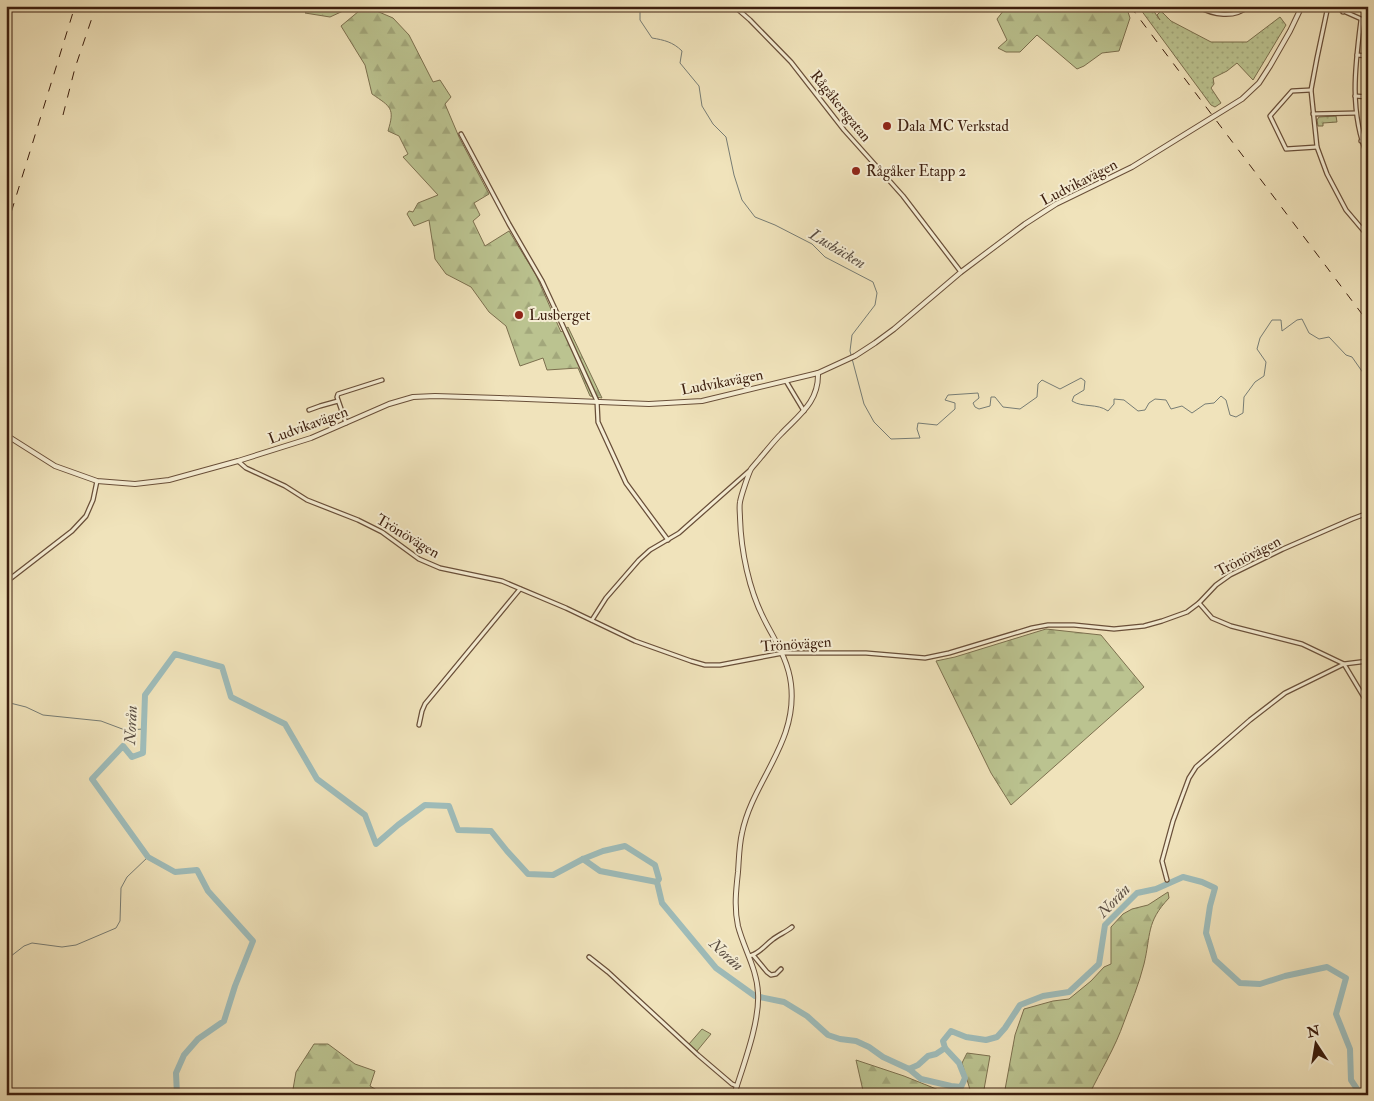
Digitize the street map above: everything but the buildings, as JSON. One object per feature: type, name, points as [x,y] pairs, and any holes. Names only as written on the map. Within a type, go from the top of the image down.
[{"type":"street","name":"Rågåkersgatan","points":[[734,6],[791,62],[844,130],[903,196],[962,272]]},
{"type":"street","points":[[1197,6],[1203,10],[1228,15],[1240,12],[1249,6]]},
{"type":"street","name":"Ludvikavägen","points":[[6,435],[55,466],[97,480],[135,484],[169,480],[238,461],[311,438],[389,404],[418,397],[436,396],[649,404],[702,401],[818,373],[855,356],[894,329],[962,272],[1025,224],[1056,204],[1132,167],[1242,99],[1259,83],[1270,66],[1302,6]]},
{"type":"street","points":[[1328,6],[1311,90],[1318,147],[1326,174],[1346,210],[1368,236]]},
{"type":"street","points":[[1332,6],[1368,22]]},
{"type":"street","points":[[1343,12],[1345,6]]},
{"type":"street","points":[[1361,20],[1356,55],[1355,96],[1361,141],[1368,157]]},
{"type":"street","points":[[1356,55],[1368,56]]},
{"type":"street","points":[[1311,90],[1292,91],[1270,116],[1286,149],[1318,147]]},
{"type":"street","points":[[1355,96],[1368,97]]},
{"type":"street","points":[[1313,114],[1356,113]]},
{"type":"street","points":[[461,134],[542,281],[597,402],[598,422],[626,483],[668,540]]},
{"type":"street","points":[[1361,141],[1368,141]]},
{"type":"street","points":[[592,620],[606,598],[639,560],[650,550],[679,533],[751,470],[780,435],[804,412],[814,394],[818,382],[818,373]]},
{"type":"street","points":[[346,424],[337,395],[341,392],[382,380]]},
{"type":"street","points":[[786,381],[804,412]]},
{"type":"street","points":[[309,410],[338,401]]},
{"type":"street","name":"Trönövägen","points":[[238,461],[246,468],[285,486],[307,500],[358,520],[382,532],[411,553],[440,568],[502,581],[635,641],[691,661],[720,665],[783,653],[857,653],[918,658],[932,657],[1048,625],[1074,624],[1114,630],[1144,626],[1180,615],[1192,609],[1216,585],[1236,572],[1368,513]]},
{"type":"street","points":[[734,1095],[750,1042],[757,1008],[758,988],[751,956],[740,931],[735,908],[742,834],[748,813],[779,751],[789,718],[791,702],[791,683],[787,665],[783,653],[763,618],[750,584],[740,532],[740,503],[751,470]]},
{"type":"street","points":[[6,582],[72,531],[86,516],[93,500],[97,480]]},
{"type":"street","points":[[419,725],[425,704],[520,589]]},
{"type":"street","points":[[1199,603],[1212,618],[1232,626],[1302,644],[1344,664],[1368,704]]},
{"type":"street","points":[[1168,880],[1162,861],[1185,787],[1196,767],[1250,720],[1285,693],[1344,664],[1368,661]]},
{"type":"street","points":[[751,956],[762,950],[772,939],[792,927]]},
{"type":"street","points":[[751,956],[771,975],[776,974],[781,969]]},
{"type":"street","points":[[589,957],[608,972],[698,1055],[732,1084],[737,1086]]},
{"type":"green space","points":[[313,6],[354,6],[330,17],[305,13]]},
{"type":"green space","points":[[365,6],[393,18],[409,35],[433,82],[440,80],[451,97],[445,104],[459,137],[489,194],[474,203],[480,215],[473,221],[485,246],[509,231],[536,275],[561,332],[568,327],[602,398],[590,396],[578,368],[547,370],[543,358],[520,366],[506,326],[489,312],[471,287],[446,274],[435,259],[429,220],[414,226],[407,214],[409,211],[413,212],[418,203],[438,195],[403,157],[408,154],[399,136],[388,131],[391,117],[390,109],[384,102],[372,94],[365,65],[341,26]]},
{"type":"green space","points":[[1007,6],[1126,6],[1130,18],[1119,51],[1102,53],[1077,69],[1037,35],[1020,52],[1006,52],[998,48],[1007,40],[997,19]]},
{"type":"green space","points":[[1138,6],[1150,6],[1160,20],[1157,15],[1161,11],[1171,21],[1211,42],[1247,42],[1280,17],[1286,25],[1253,80],[1237,63],[1213,78],[1214,84],[1211,88],[1221,103],[1215,107],[1211,105]]},
{"type":"green space","points":[[1336,116],[1337,122],[1323,123],[1323,126],[1318,126],[1317,120],[1319,117]]},
{"type":"green space","points":[[1046,629],[1101,635],[1144,687],[1011,805],[991,773],[936,661]]},
{"type":"green space","points":[[1168,892],[1169,898],[1156,914],[1150,929],[1142,971],[1120,1032],[1089,1095],[1004,1095],[1015,1035],[1024,1009],[1053,1001],[1069,999],[1091,981],[1104,967],[1111,964],[1111,927],[1123,914],[1132,909],[1148,905]]},
{"type":"green space","points":[[702,1029],[711,1034],[697,1051],[689,1044]]},
{"type":"green space","points":[[314,1044],[328,1044],[355,1064],[375,1071],[370,1086],[385,1095],[292,1095],[296,1072]]},
{"type":"green space","points":[[967,1053],[990,1056],[983,1095],[964,1095],[971,1093],[962,1063]]},
{"type":"green space","points":[[856,1060],[904,1076],[951,1095],[864,1095]]},
{"type":"waterway","name":"Lusbäcken","points":[[640,6],[640,20],[652,38],[675,45],[682,51],[680,63],[699,86],[702,106],[713,124],[726,137],[734,175],[742,200],[755,217],[812,244],[825,257],[873,282],[877,293],[875,305],[852,335],[850,351],[864,404],[874,422],[891,439],[920,438],[917,429],[918,423],[937,425],[955,409],[955,403],[945,400],[948,395],[978,393],[979,398],[973,403],[979,409],[990,406],[991,397],[995,397],[1003,407],[1020,409],[1037,397],[1038,384],[1042,380],[1060,389],[1081,378],[1085,381],[1084,390],[1074,396],[1072,401],[1108,411],[1114,404],[1114,399],[1124,400],[1138,411],[1145,410],[1149,403],[1155,399],[1166,400],[1171,409],[1182,406],[1192,413],[1205,404],[1214,403],[1221,396],[1226,400],[1230,415],[1236,417],[1243,413],[1244,397],[1255,382],[1264,376],[1266,362],[1257,349],[1260,338],[1272,320],[1281,320],[1282,331],[1297,320],[1302,319],[1309,333],[1319,339],[1329,337],[1346,355],[1352,357],[1366,377],[1363,387],[1368,394]]},
{"type":"waterway","name":"Norån","points":[[177,1095],[176,1073],[184,1055],[198,1039],[224,1021],[235,986],[253,941],[208,891],[197,870],[175,872],[148,857],[92,779],[123,746],[132,757],[143,753],[145,695],[175,654],[222,667],[231,697],[285,724],[317,779],[365,815],[376,844],[425,805],[449,806],[458,830],[491,831],[528,874],[553,875],[583,859],[603,851],[625,846],[655,865],[662,903],[716,968],[755,996],[784,1002],[807,1016],[828,1035],[856,1041],[883,1057],[909,1069],[918,1065],[928,1056],[936,1054],[945,1048],[943,1041],[951,1031],[966,1037],[986,1040],[997,1037],[1020,1005],[1043,996],[1069,992],[1099,964],[1105,925],[1137,893],[1156,889],[1183,877],[1202,882],[1215,888],[1206,933],[1215,960],[1240,983],[1260,984],[1285,976],[1327,967],[1346,978],[1336,1014],[1350,1049],[1351,1080],[1361,1095]]},
{"type":"waterway","points":[[6,702],[26,707],[43,715],[101,721],[125,730],[144,729]]},
{"type":"waterway","points":[[6,960],[24,946],[32,943],[62,947],[76,945],[116,928],[120,921],[121,888],[127,877],[148,857]]},
{"type":"waterway","name":"Norån","points":[[583,859],[600,871],[657,882]]},
{"type":"waterway","points":[[6,951],[12,954]]},
{"type":"waterway","points":[[909,1069],[921,1079],[961,1087],[965,1078],[959,1063],[945,1048]]},
{"type":"railway","points":[[6,229],[75,6]]},
{"type":"railway","points":[[63,115],[75,68],[96,6]]},
{"type":"railway","points":[[1130,6],[1368,322]]},
{"type":"place","name":"Dala MC Verkstad","points":[[887,126]]},
{"type":"place","name":"Rågåker Etapp 2","points":[[856,171]]},
{"type":"place","name":"Lusberget","points":[[519,315]]}]
